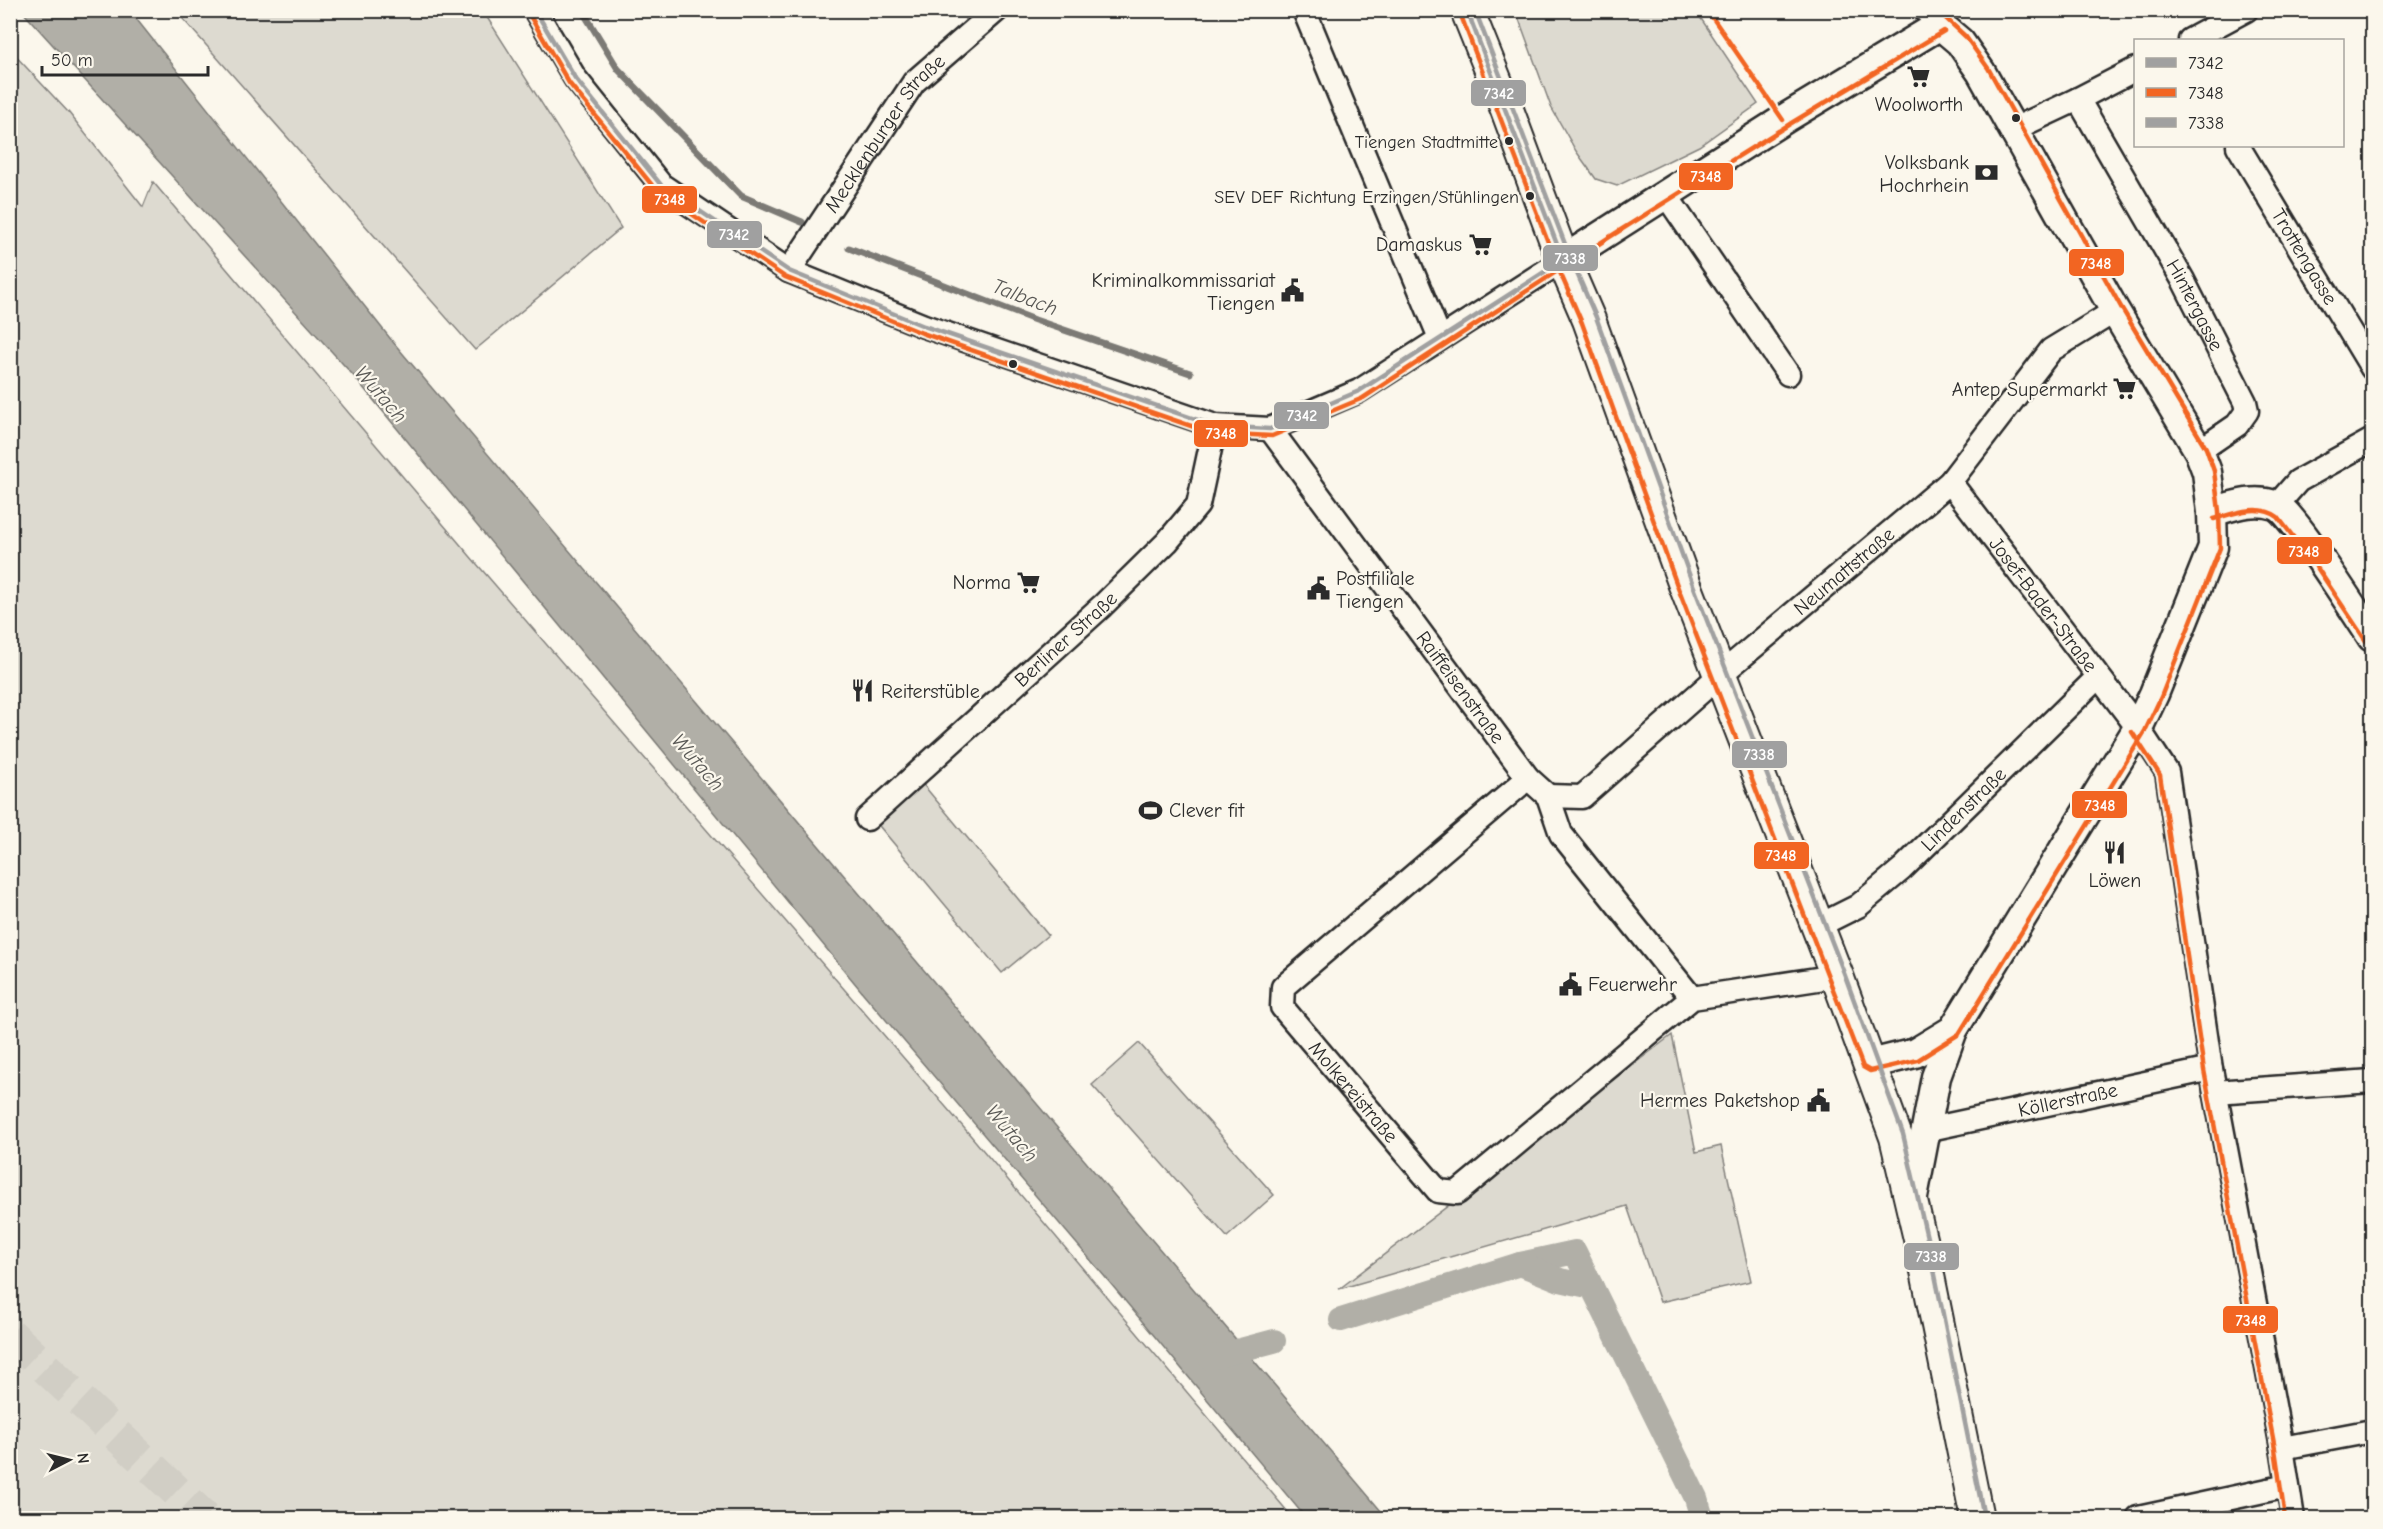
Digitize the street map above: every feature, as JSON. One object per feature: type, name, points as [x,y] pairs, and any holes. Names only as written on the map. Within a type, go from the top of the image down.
[{"type":"main road","points":[[1467,10],[1563,260],[1589,320],[1720,675],[1838,976],[1896,1137],[1912,1202],[1977,1518]]},
{"type":"street","points":[[535,10],[575,78],[661,185],[789,270],[924,326],[1215,426],[1270,429],[1359,391],[1789,116],[1933,18],[1960,42],[2014,129],[2115,311],[2199,451],[2206,472],[2212,512],[2213,547],[2138,728],[1953,1030],[1936,1077],[1912,1202]]},
{"type":"street","name":"Mecklenburger Straße","points":[[789,270],[914,82],[997,10]]},
{"type":"street","points":[[1304,10],[1440,338]]},
{"type":"street","points":[[2192,39],[2246,10]]},
{"type":"street","points":[[2014,129],[2134,70]]},
{"type":"street","name":"Hintergasse","points":[[2078,99],[2183,280],[2245,402],[2247,411],[2237,425],[2199,451]]},
{"type":"street","name":"Trottengasse","points":[[2239,147],[2373,368]]},
{"type":"street","points":[[1665,195],[1788,374]]},
{"type":"street","name":"Neumattstraße","points":[[1548,796],[1582,797],[1720,675],[1950,482],[2051,350],[2115,311]]},
{"type":"street","name":"Berliner Straße","points":[[867,819],[1102,606],[1167,542],[1198,506],[1215,426]]},
{"type":"street","name":"Raiffeisenstraße","points":[[1270,429],[1528,778],[1548,796]]},
{"type":"street","points":[[2277,505],[2298,481],[2373,440]]},
{"type":"street","name":"Josef-Bader-Straße","points":[[1950,482],[2138,728],[2167,772],[2211,1069],[2293,1518]]},
{"type":"street","points":[[2212,512],[2251,501],[2277,505],[2299,527],[2373,637]]},
{"type":"street","name":"Lindenstraße","points":[[1818,926],[1858,906],[1902,868],[2098,677]]},
{"type":"street","name":"Molkereistraße","points":[[1528,778],[1282,987],[1282,1007],[1438,1191],[1457,1193],[1692,998]]},
{"type":"street","points":[[1548,796],[1561,834],[1692,998],[1838,976]]},
{"type":"street","points":[[1870,1064],[1915,1053],[1953,1030]]},
{"type":"street","name":"Köllerstraße","points":[[1925,1130],[2211,1069]]},
{"type":"street","points":[[2215,1092],[2373,1082]]},
{"type":"street","points":[[2282,1448],[2373,1431]]},
{"type":"street","points":[[2138,1518],[2287,1486]]},
{"type":"shaded area","points":[[176,11],[483,11],[621,228],[475,350]]},
{"type":"shaded area","points":[[1516,11],[1696,11],[1758,104],[1699,146],[1617,186],[1596,179],[1576,151],[1551,107]]},
{"type":"shaded area","points":[[11,51],[69,113],[143,207],[153,182],[470,556],[971,1136],[1293,1518],[11,1518]]},
{"type":"shaded area","points":[[921,782],[1048,935],[1002,973],[875,821]]},
{"type":"shaded area","points":[[1672,1035],[1696,1152],[1721,1146],[1751,1281],[1660,1302],[1627,1206],[1339,1289]]},
{"type":"shaded area","points":[[1139,1043],[1274,1195],[1227,1237],[1092,1085]]},
{"type":"water","name":"Wutach","points":[[22,11],[130,11],[393,342],[1387,1518],[1306,1518],[1111,1284],[863,993],[352,374]]},
{"type":"waterway","name":"Talbach","points":[[582,10],[618,69],[741,196],[802,222]]},
{"type":"waterway","name":"Talbach","points":[[849,248],[1035,320],[1190,373]]},
{"type":"waterway","points":[[1520,1264],[1575,1252],[1592,1287]]},
{"type":"waterway","points":[[1341,1320],[1520,1264],[1560,1280],[1592,1287],[1696,1498],[1702,1518]]},
{"type":"waterway","points":[[1210,1358],[1274,1341]]},
{"type":"tunnel","points":[[10,1334],[205,1518]]},
{"type":"transit line","name":"7342","points":[[535,10],[575,78],[661,185],[789,271],[924,326],[1215,426],[1270,429],[1359,391],[1563,260]]},
{"type":"transit line","name":"7342","points":[[1467,10],[1563,260]]},
{"type":"transit line","name":"7338","points":[[1475,10],[1570,257],[1596,317],[1692,582],[1844,973],[1903,1134],[1931,1255],[1984,1517]]},
{"type":"transit line","name":"7348","points":[[1460,13],[1556,263],[1582,323],[1678,588],[1863,1067],[1870,1071],[1918,1060],[1959,1034],[2145,731],[2161,697],[2220,548],[2219,511],[2214,471],[2206,448],[2121,307],[1988,68],[1966,37],[1937,10]]},
{"type":"transit line","name":"7348","points":[[529,14],[569,83],[656,190],[785,277],[922,333],[1197,428],[1214,433],[1272,436],[1363,398],[1608,238],[1944,31]]},
{"type":"transit line","name":"7348","points":[[1710,14],[1783,120]]},
{"type":"transit line","name":"7348","points":[[2214,519],[2247,510],[2263,511],[2278,517],[2318,569],[2366,641]]},
{"type":"transit line","name":"7348","points":[[2132,732],[2160,775],[2204,1070],[2275,1449],[2285,1518]]},
{"type":"place","name":"Woolworth","points":[[1919,77]]},
{"type":"place","name":"Tiengen Stadtmitte","points":[[1509,141]]},
{"type":"place","name":"Volksbank Hochrhein","points":[[1987,173]]},
{"type":"place","name":"SEV DEF Richtung Erzingen/Stühlingen","points":[[1530,196]]},
{"type":"place","name":"Damaskus","points":[[1480,244]]},
{"type":"place","name":"Kriminalkommissariat Tiengen","points":[[1293,291]]},
{"type":"place","name":"Antep Supermarkt","points":[[2125,389]]},
{"type":"place","name":"Norma","points":[[1029,582]]},
{"type":"place","name":"Postfiliale Tiengen","points":[[1318,589]]},
{"type":"place","name":"Reiterstüble","points":[[863,691]]},
{"type":"place","name":"Clever fit","points":[[1151,810]]},
{"type":"place","name":"Löwen","points":[[2115,853]]},
{"type":"place","name":"Feuerwehr","points":[[1570,984]]},
{"type":"place","name":"Hermes Paketshop","points":[[1818,1100]]}]
